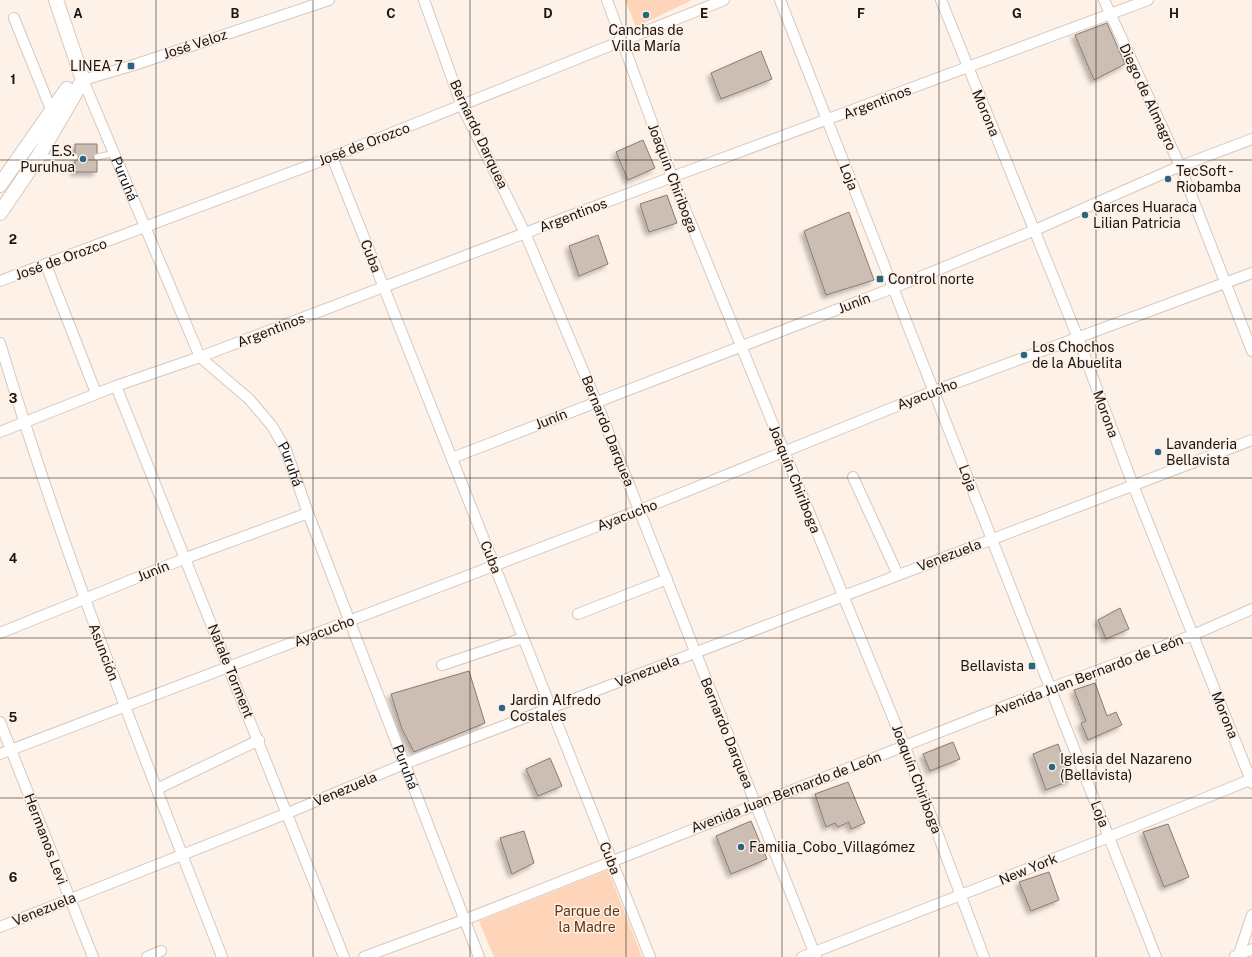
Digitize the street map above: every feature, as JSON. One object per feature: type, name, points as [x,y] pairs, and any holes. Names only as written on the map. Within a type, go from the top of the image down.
[{"type":"street","name":"Puruhá","points":[[56,0],[83,80],[200,356],[249,399],[272,426],[286,450],[349,622],[479,957]]},
{"type":"street","name":"José Veloz","points":[[83,80],[131,66],[329,0]]},
{"type":"street","name":"Bernardo Darquea","points":[[424,0],[462,106],[525,233],[596,401],[815,955]]},
{"type":"street","name":"Joaquín Chiriboga","points":[[607,0],[672,177],[783,452],[905,747],[962,895],[984,957]]},
{"type":"street","name":"José de Orozco","points":[[0,281],[146,228],[332,157],[724,0]]},
{"type":"street","name":"Loja","points":[[780,0],[1156,957]]},
{"type":"street","name":"Morona","points":[[941,0],[1035,230],[1078,338],[1133,485],[1252,780]]},
{"type":"street","name":"Diego de Almagro","points":[[1104,0],[1180,166],[1252,351]]},
{"type":"street","name":"Argentinos","points":[[0,432],[116,386],[383,288],[672,177],[827,121],[1148,0]]},
{"type":"street","points":[[14,18],[52,112]]},
{"type":"street","points":[[0,185],[68,88],[83,80]]},
{"type":"street","points":[[0,213],[38,157],[83,80]]},
{"type":"street","name":"Junín","points":[[452,458],[596,401],[894,288],[1035,230],[1180,166],[1252,140]]},
{"type":"street","name":"Cuba","points":[[332,157],[610,860],[650,957]]},
{"type":"street","points":[[46,265],[96,394]]},
{"type":"street","name":"Ayacucho","points":[[0,754],[640,510],[934,391],[1252,273]]},
{"type":"street","name":"Asunción","points":[[0,343],[24,423],[84,599],[222,957]]},
{"type":"street","name":"Natale Torment","points":[[116,386],[230,667],[344,957]]},
{"type":"street","name":"Venezuela","points":[[0,927],[288,813],[404,764],[1252,440]]},
{"type":"street","points":[[853,477],[898,575]]},
{"type":"street","name":"Junín","points":[[0,633],[186,558],[308,513]]},
{"type":"street","points":[[578,614],[667,579]]},
{"type":"street","name":"Avenida Juan Bernardo de León","points":[[364,957],[464,920],[610,860],[755,803],[905,747],[1051,688],[1193,636],[1252,609]]},
{"type":"street","points":[[442,664],[523,638]]},
{"type":"street","name":"Hermanos Levi","points":[[0,722],[93,957]]},
{"type":"street","points":[[157,789],[259,740]]},
{"type":"street","name":"New York","points":[[802,957],[815,955],[1252,780]]},
{"type":"street","points":[[1237,956],[1252,915]]},
{"type":"street","points":[[1237,956],[1252,950]]},
{"type":"street","points":[[147,957],[161,951]]},
{"type":"lane","points":[[97,157],[115,153]]},
{"type":"lane","points":[[38,157],[75,156]]},
{"type":"green space","name":"Canchas de Villa María","points":[[625,0],[692,0],[636,27]]},
{"type":"green space","name":"Parque de la Madre","points":[[608,870],[642,957],[494,957],[479,921]]},
{"type":"building","points":[[1107,23],[1125,64],[1094,80],[1075,35]]},
{"type":"building","points":[[761,51],[772,79],[721,99],[711,73]]},
{"type":"building","points":[[643,140],[655,168],[628,180],[616,152]]},
{"type":"building","points":[[75,144],[97,144],[97,153],[93,157],[97,161],[97,172],[74,172],[75,161],[79,157],[75,153]]},
{"type":"building","points":[[667,195],[677,223],[649,232],[640,204]]},
{"type":"building","points":[[849,212],[874,280],[826,295],[804,231]]},
{"type":"building","points":[[598,235],[608,264],[579,276],[569,246]]},
{"type":"building","points":[[1120,608],[1129,629],[1106,639],[1098,620]]},
{"type":"building","points":[[469,671],[485,723],[414,752],[402,729],[391,694]]},
{"type":"building","points":[[1095,683],[1107,716],[1116,712],[1122,725],[1088,740],[1081,723],[1086,721],[1074,690]]},
{"type":"building","points":[[953,742],[960,759],[930,771],[923,754]]},
{"type":"building","name":"Iglesia del Nazareno (Bellavista)","points":[[1058,744],[1071,780],[1046,790],[1033,754]]},
{"type":"building","points":[[550,758],[562,786],[538,796],[526,769]]},
{"type":"building","points":[[848,782],[865,823],[851,829],[849,822],[838,827],[835,823],[826,827],[815,794]]},
{"type":"building","name":"Familia_Cobo_Villagómez","points":[[751,821],[767,859],[731,874],[716,836]]},
{"type":"building","points":[[1168,824],[1189,877],[1164,887],[1143,832]]},
{"type":"building","points":[[524,831],[534,863],[512,874],[500,838]]},
{"type":"building","points":[[1049,872],[1059,900],[1031,911],[1019,882]]},
{"type":"place","name":"Canchas de Villa María","points":[[646,15]]},
{"type":"place","name":"LINEA 7","points":[[131,66]]},
{"type":"place","name":"E.S. Puruhua","points":[[83,159]]},
{"type":"place","name":"TecSoft - Riobamba","points":[[1168,179]]},
{"type":"place","name":"Garces Huaraca Lilian Patricia","points":[[1085,215]]},
{"type":"place","name":"Control norte","points":[[880,279]]},
{"type":"place","name":"Los Chochos de la Abuelita","points":[[1024,355]]},
{"type":"place","name":"Lavanderia Bellavista","points":[[1158,452]]},
{"type":"place","name":"Bellavista","points":[[1032,666]]},
{"type":"place","name":"Jardin Alfredo Costales","points":[[502,708]]},
{"type":"place","name":"Iglesia del Nazareno (Bellavista)","points":[[1052,767]]},
{"type":"place","name":"Familia_Cobo_Villagómez","points":[[741,847]]}]
